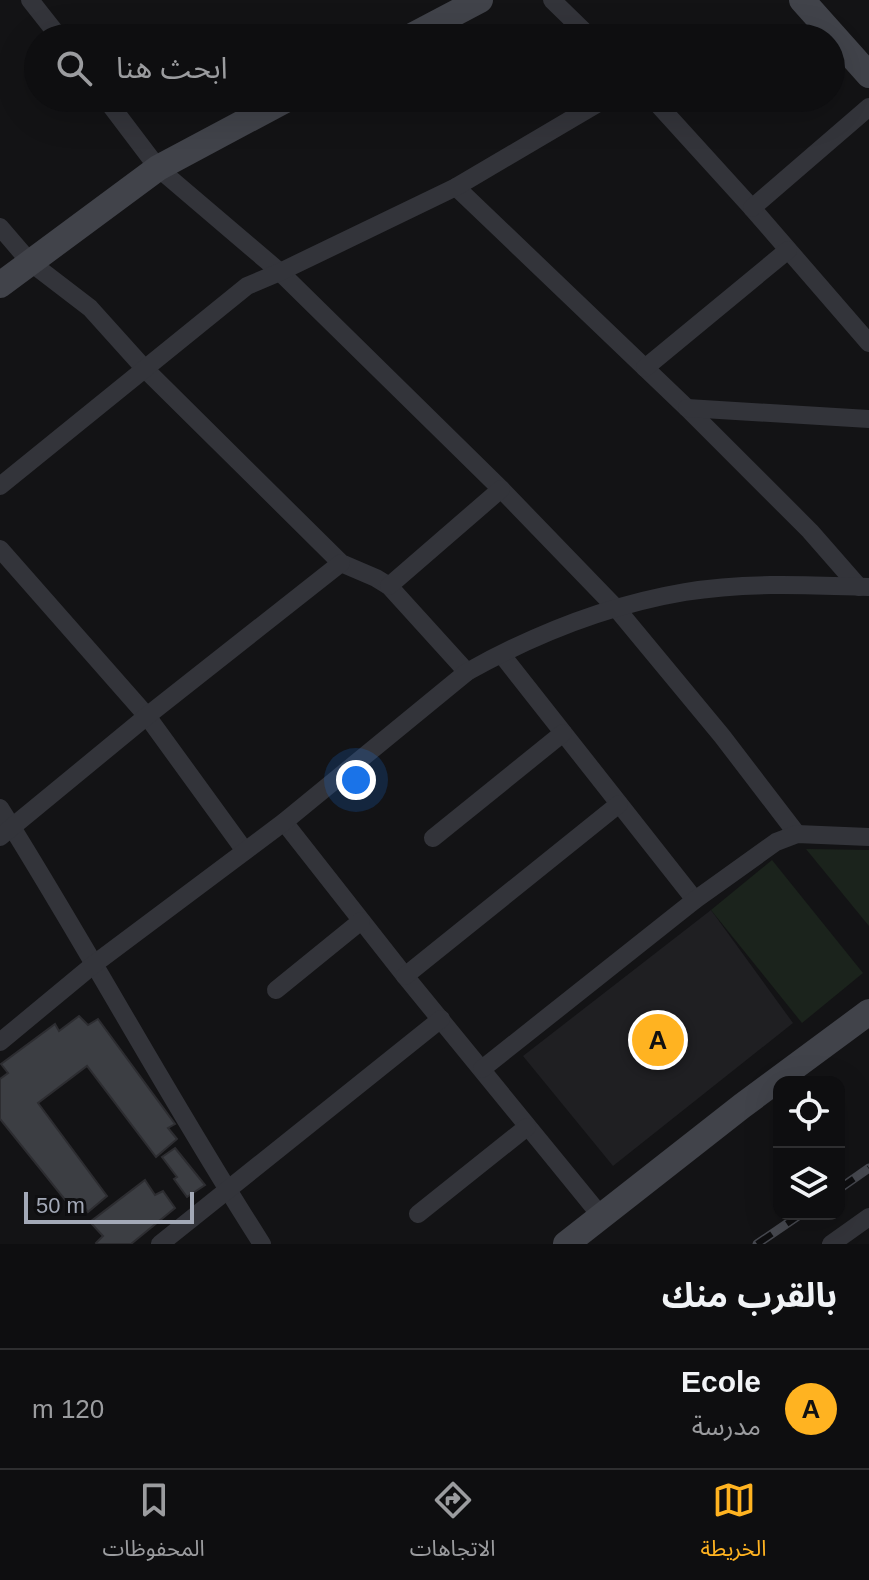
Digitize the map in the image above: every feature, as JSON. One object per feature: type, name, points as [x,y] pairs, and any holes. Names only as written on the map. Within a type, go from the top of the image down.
[{"type":"main road","points":[[435,24],[480,0]]},
{"type":"main road","points":[[802,0],[823,24]]},
{"type":"main road","points":[[845,48],[869,75]]},
{"type":"main road","points":[[0,285],[158,168],[263,112]]},
{"type":"main road","points":[[566,1244],[742,1106],[869,1012]]},
{"type":"street","points":[[552,0],[577,24]]},
{"type":"street","points":[[40,3],[52,24]]},
{"type":"street","points":[[752,208],[869,107]]},
{"type":"street","points":[[116,112],[158,168],[280,272],[501,489],[616,608],[722,736],[797,834]]},
{"type":"street","points":[[0,486],[234,294],[456,187],[583,112]]},
{"type":"street","points":[[665,112],[869,343]]},
{"type":"street","points":[[456,187],[687,408],[864,587]]},
{"type":"street","points":[[0,227],[30,262],[90,308],[144,368],[341,563],[389,586],[467,672]]},
{"type":"street","points":[[645,368],[788,250]]},
{"type":"street","points":[[687,408],[869,419]]},
{"type":"street","points":[[389,586],[501,489]]},
{"type":"street","points":[[0,549],[147,716],[245,851]]},
{"type":"street","points":[[6,832],[341,563]]},
{"type":"street","points":[[0,1042],[93,965],[284,822],[467,672],[550,630],[616,608],[685,592],[762,585],[864,587]]},
{"type":"street","points":[[502,655],[695,900]]},
{"type":"street","points":[[433,838],[563,733]]},
{"type":"street","points":[[405,976],[619,804]]},
{"type":"street","points":[[0,808],[6,832],[36,864],[93,965],[262,1244]]},
{"type":"street","points":[[284,822],[601,1216]]},
{"type":"street","points":[[482,1069],[695,900],[776,842],[797,834],[869,837]]},
{"type":"street","points":[[276,990],[361,921]]},
{"type":"street","points":[[160,1244],[441,1019]]},
{"type":"street","points":[[418,1214],[527,1127]]},
{"type":"street","points":[[831,1244],[869,1217]]},
{"type":"shaded area","points":[[806,849],[869,850],[869,926]]},
{"type":"shaded area","points":[[772,860],[863,973],[802,1023],[711,910]]},
{"type":"shaded area","points":[[711,910],[793,1023],[613,1166],[523,1056]]},
{"type":"building","points":[[79,1016],[88,1025],[98,1019],[175,1124],[168,1128],[177,1139],[156,1157],[87,1066],[38,1103],[107,1196],[88,1212],[79,1200],[70,1206],[0,1119],[0,1079],[8,1073],[1,1064],[55,1024],[59,1031]]},
{"type":"building","points":[[175,1148],[205,1185],[187,1197],[162,1157]]},
{"type":"building","points":[[145,1180],[155,1195],[163,1191],[175,1208],[131,1244],[97,1244],[103,1236],[90,1222]]},
{"type":"railway","points":[[845,1185],[869,1168]]},
{"type":"railway","points":[[757,1244],[792,1220]]},
{"type":"place","name":"Ecole","points":[[658,1040]]}]
